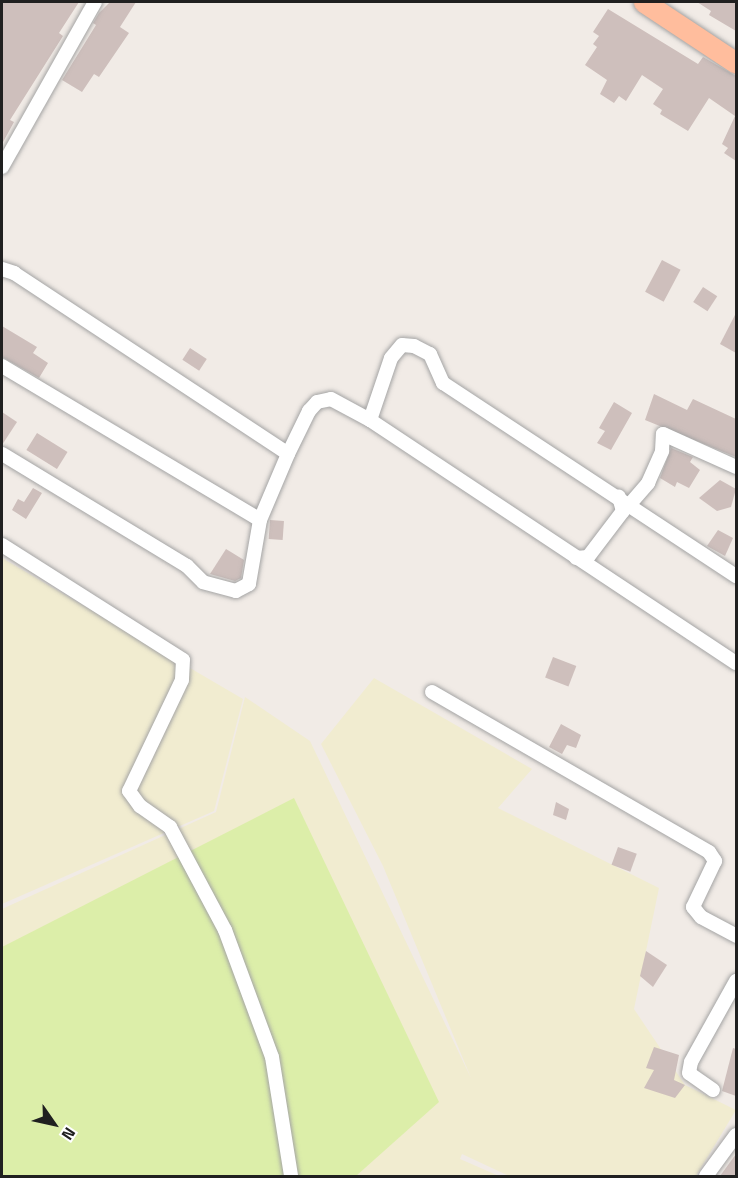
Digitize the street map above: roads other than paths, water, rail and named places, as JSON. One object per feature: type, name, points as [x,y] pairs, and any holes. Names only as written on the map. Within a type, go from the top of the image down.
[{"type":"main road","points":[[644,2],[736,63]]},
{"type":"street","points":[[2,167],[96,2]]},
{"type":"street","points":[[2,269],[14,273],[288,454]]},
{"type":"street","points":[[370,420],[391,358],[402,345],[414,346],[430,354],[443,383],[736,576]]},
{"type":"street","points":[[2,366],[260,520]]},
{"type":"street","points":[[2,454],[186,566],[203,582],[236,591],[249,584],[253,574],[260,520],[288,454],[309,411],[323,399],[370,420],[736,663]]},
{"type":"street","points":[[576,558],[588,557],[623,511],[624,501],[648,483],[662,451],[663,434],[736,466]]},
{"type":"street","points":[[2,545],[183,660],[182,680],[129,791],[140,806],[170,827],[229,940],[272,1057],[291,1176]]},
{"type":"street","points":[[432,692],[709,852],[714,861],[693,907],[701,917],[736,936]]},
{"type":"street","points":[[713,1090],[689,1073],[691,1062],[736,981]]},
{"type":"street","points":[[705,1176],[736,1135]]}]
